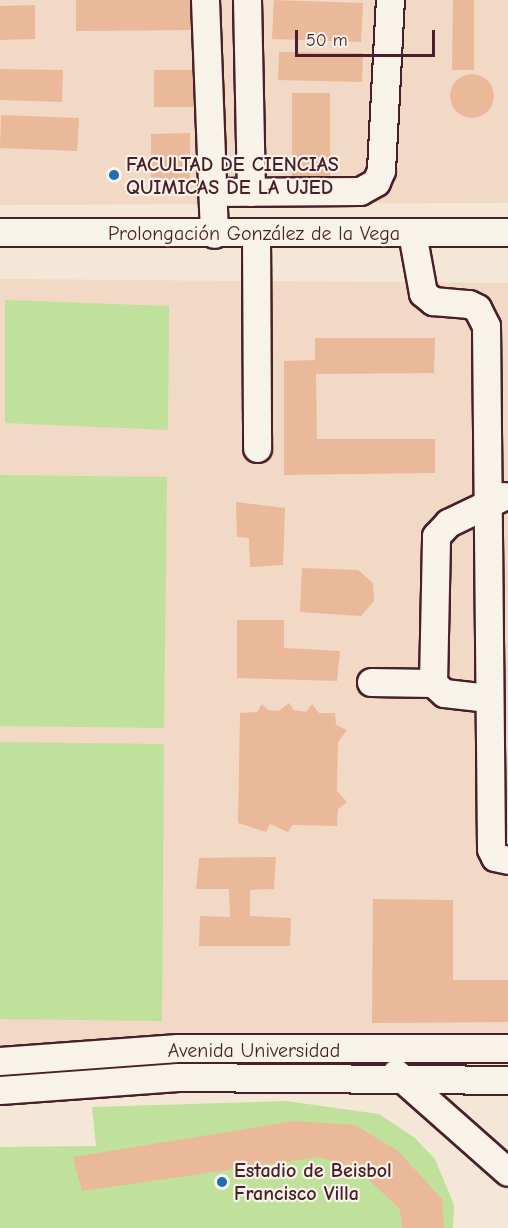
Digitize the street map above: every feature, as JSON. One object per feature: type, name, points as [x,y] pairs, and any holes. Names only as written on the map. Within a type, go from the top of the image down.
[{"type":"street","points":[[206,0],[214,234]]},
{"type":"street","points":[[247,0],[251,192]]},
{"type":"street","points":[[212,192],[360,191],[376,182],[381,170],[390,0]]},
{"type":"street","name":"Prolongación González de la Vega","points":[[0,232],[214,234],[508,232]]},
{"type":"street","points":[[412,233],[423,293],[433,301],[470,304],[483,317],[499,498],[488,698],[491,849],[495,857],[508,860]]},
{"type":"street","points":[[256,234],[257,448]]},
{"type":"street","points":[[433,683],[436,536],[448,523],[499,498]]},
{"type":"street","points":[[371,682],[433,683],[444,693],[488,698]]},
{"type":"street","points":[[178,1048],[178,1077]]},
{"type":"street","name":"Avenida Universidad","points":[[0,1061],[178,1048],[371,1050],[508,1048]]},
{"type":"street","points":[[371,1050],[508,1172]]},
{"type":"street","name":"Avenida Universidad","points":[[0,1090],[178,1077],[508,1080]]},
{"type":"shaded area","points":[[0,0],[508,0],[508,203],[0,205]]},
{"type":"shaded area","points":[[0,279],[508,283],[508,1042],[0,1054]]},
{"type":"green space","points":[[5,300],[169,306],[168,430],[5,423]]},
{"type":"green space","points":[[0,475],[167,477],[164,728],[0,726]]},
{"type":"green space","points":[[0,742],[164,744],[162,1021],[0,1019]]},
{"type":"green space","name":"Estadio de Beisbol Francisco Villa","points":[[286,1101],[379,1114],[415,1138],[435,1159],[454,1205],[453,1228],[0,1228],[0,1147],[96,1146],[92,1107]]},
{"type":"building","points":[[76,0],[191,0],[191,30],[76,31]]},
{"type":"building","points":[[274,0],[363,3],[361,42],[272,39]]},
{"type":"building","points":[[453,0],[474,0],[474,70],[452,70]]},
{"type":"building","points":[[35,5],[35,39],[0,40],[0,6]]},
{"type":"building","points":[[279,52],[363,53],[362,82],[278,80]]},
{"type":"building","points":[[0,69],[63,70],[62,102],[0,100]]},
{"type":"building","points":[[154,70],[197,70],[197,107],[154,107]]},
{"type":"building","points":[[472,74],[487,81],[494,96],[487,111],[472,118],[457,111],[450,96],[457,81]]},
{"type":"building","points":[[292,93],[330,93],[330,180],[292,180]]},
{"type":"building","points":[[1,115],[79,118],[77,151],[0,148]]},
{"type":"building","points":[[190,133],[190,179],[151,180],[151,134]]},
{"type":"building","points":[[315,338],[435,338],[434,373],[316,374],[317,439],[435,439],[435,473],[284,475],[284,361],[315,360]]},
{"type":"building","points":[[236,502],[285,508],[283,565],[250,567],[249,538],[237,537]]},
{"type":"building","points":[[302,568],[358,570],[373,583],[374,601],[361,616],[300,612]]},
{"type":"building","points":[[237,620],[284,620],[284,648],[340,651],[337,681],[237,678]]},
{"type":"building","points":[[289,703],[294,710],[306,712],[312,704],[319,713],[335,713],[336,725],[347,730],[338,742],[337,791],[347,802],[338,809],[337,826],[293,825],[288,832],[270,824],[266,832],[238,823],[240,713],[257,712],[262,704],[268,710],[279,711]]},
{"type":"building","points":[[276,857],[274,889],[250,890],[250,916],[291,918],[290,946],[199,946],[200,916],[230,917],[229,889],[196,889],[199,858]]},
{"type":"building","points":[[373,899],[453,900],[453,980],[508,980],[508,1022],[372,1023]]},
{"type":"building","points":[[294,1121],[355,1125],[398,1151],[442,1199],[444,1228],[402,1228],[400,1209],[357,1169],[319,1157],[82,1191],[73,1157]]},
{"type":"place","name":"FACULTAD DE CIENCIAS QUIMICAS DE LA UJED","points":[[114,175]]},
{"type":"place","name":"Estadio de Beisbol Francisco Villa","points":[[222,1182]]}]
